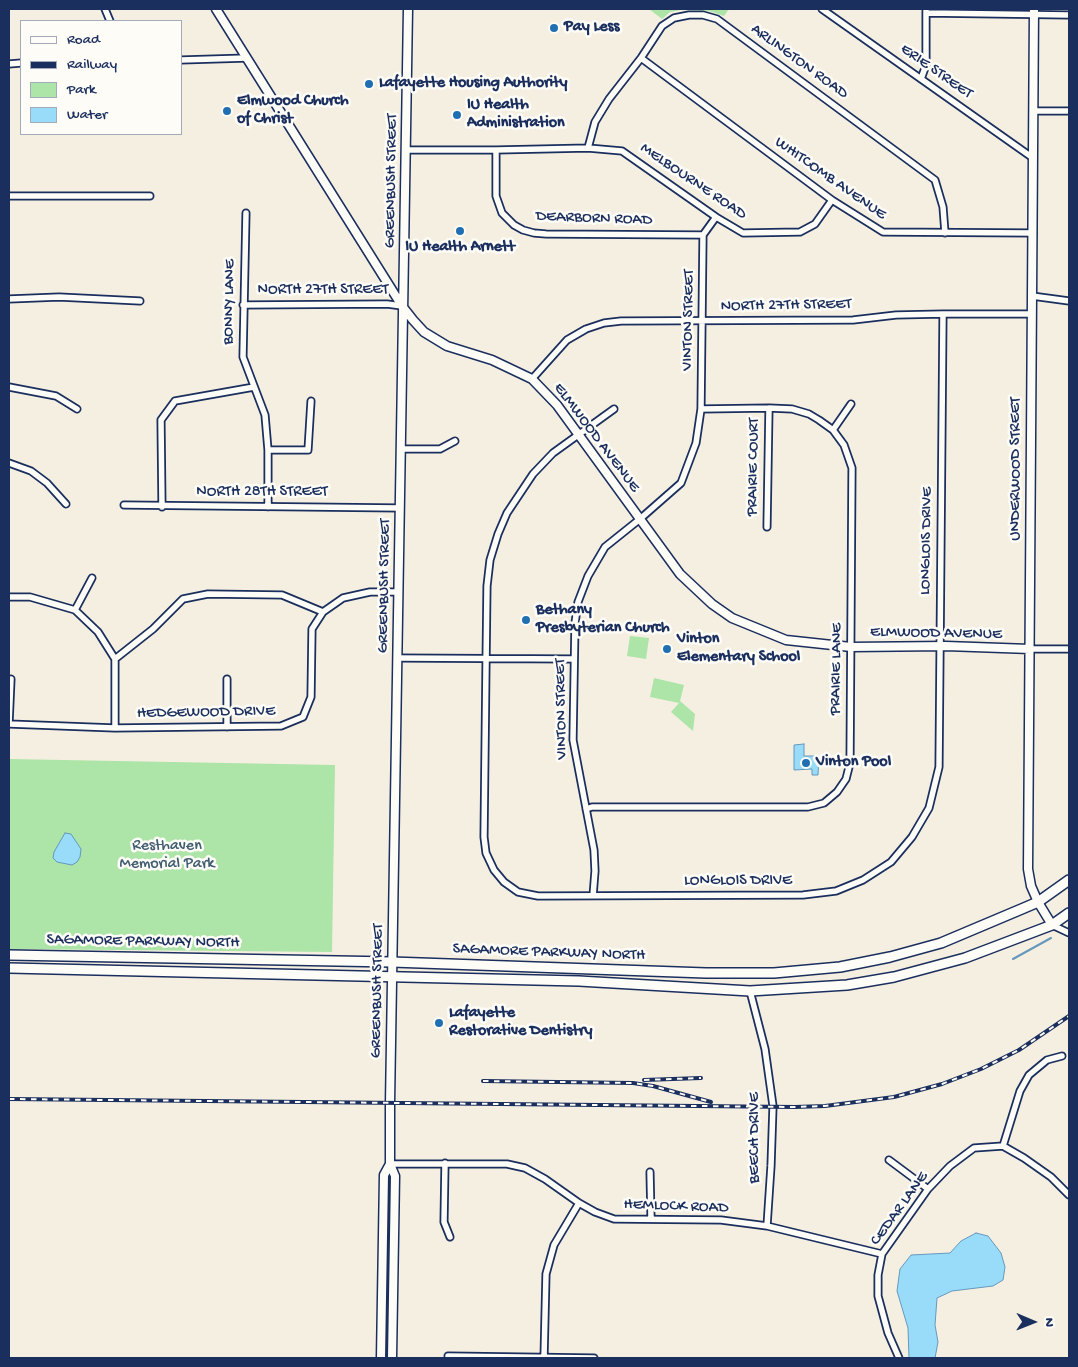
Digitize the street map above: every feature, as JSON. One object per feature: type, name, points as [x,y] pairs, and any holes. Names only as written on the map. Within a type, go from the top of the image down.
[{"type":"main road","name":"ELMWOOD AVENUE","points":[[216,9],[402,306],[424,332],[447,346],[492,360],[532,379],[557,405],[680,574],[712,604],[732,618],[786,640],[851,646],[1030,649]]},
{"type":"main road","name":"GREENBUSH STREET","points":[[392,1358],[395,1176],[390,1164],[392,962],[408,9]]},
{"type":"main road","name":"UNDERWOOD STREET","points":[[1034,12],[1028,869],[1031,886],[1038,902],[1052,924]]},
{"type":"main road","name":"SAGAMORE PARKWAY NORTH","points":[[9,955],[392,962],[706,973],[774,973],[840,967],[890,957],[941,942],[1038,902],[1069,880]]},
{"type":"main road","name":"SAGAMORE PARKWAY NORTH","points":[[9,968],[579,981],[750,991],[847,985],[894,977],[966,958],[1052,924],[1069,913]]},
{"type":"main road","name":"GREENBUSH STREET","points":[[381,1358],[384,1175],[390,1164]]},
{"type":"street","name":"ERIE STREET","points":[[822,9],[1033,158]]},
{"type":"street","points":[[921,78],[926,65],[926,11],[1034,12],[1069,15]]},
{"type":"street","name":"ARLINGTON ROAD","points":[[588,148],[595,122],[662,26],[674,18],[703,15],[717,19],[935,180],[943,207],[945,233]]},
{"type":"street","points":[[182,60],[247,58]]},
{"type":"street","name":"WHITCOMB AVENUE","points":[[641,58],[832,200],[883,232],[1033,233]]},
{"type":"street","points":[[1034,111],[1069,111]]},
{"type":"street","name":"MELBOURNE ROAD","points":[[406,150],[588,148],[622,151],[716,217],[743,233],[800,232],[815,224],[832,200]]},
{"type":"street","name":"DEARBORN ROAD","points":[[496,150],[496,196],[502,213],[514,225],[523,230],[546,234],[703,236]]},
{"type":"street","points":[[9,196],[150,196]]},
{"type":"street","name":"BONNY LANE","points":[[246,213],[243,357],[265,414],[268,450],[268,507]]},
{"type":"street","points":[[703,236],[716,217]]},
{"type":"street","name":"VINTON STREET","points":[[593,896],[594,850],[574,751],[574,658],[578,602],[588,576],[605,546],[681,484],[696,443],[701,409],[704,320],[703,236]]},
{"type":"street","points":[[1032,296],[1069,301]]},
{"type":"street","points":[[9,299],[59,297],[140,301]]},
{"type":"street","name":"NORTH 27TH STREET","points":[[243,305],[387,304],[402,306]]},
{"type":"street","name":"LONGLOIS DRIVE","points":[[614,409],[553,453],[533,474],[506,513],[490,560],[487,586],[486,658],[484,837],[486,854],[494,870],[504,882],[518,892],[538,896],[803,895],[836,891],[863,880],[891,862],[912,837],[929,808],[939,767],[943,314]]},
{"type":"street","name":"NORTH 27TH STREET","points":[[532,379],[567,340],[586,329],[604,323],[621,321],[853,320],[896,315],[1031,314]]},
{"type":"street","points":[[9,387],[56,396],[77,409]]},
{"type":"street","points":[[162,506],[161,420],[174,401],[254,387]]},
{"type":"street","points":[[268,450],[308,450],[310,401]]},
{"type":"street","points":[[833,430],[851,404]]},
{"type":"street","name":"PRAIRIE COURT","points":[[767,527],[769,408]]},
{"type":"street","name":"PRAIRIE LANE","points":[[586,809],[592,807],[808,807],[824,803],[837,792],[846,779],[850,764],[852,468],[844,445],[833,430],[809,414],[792,409],[701,409]]},
{"type":"street","points":[[401,449],[440,449],[455,441]]},
{"type":"street","points":[[9,463],[31,471],[48,483],[66,504]]},
{"type":"street","name":"NORTH 28TH STREET","points":[[124,505],[400,508]]},
{"type":"street","points":[[75,610],[92,578]]},
{"type":"street","name":"HEDGEWOOD DRIVE","points":[[9,724],[115,728],[282,726],[303,717],[311,697],[312,629],[323,612],[343,598],[370,592],[398,592]]},
{"type":"street","points":[[115,659],[153,629],[182,599],[208,594],[282,595],[323,612]]},
{"type":"street","points":[[9,597],[30,597],[75,610],[98,632],[115,659],[115,728]]},
{"type":"street","points":[[1030,649],[1069,649]]},
{"type":"street","points":[[397,658],[574,658]]},
{"type":"street","points":[[9,724],[11,679]]},
{"type":"street","points":[[226,727],[227,679]]},
{"type":"street","points":[[1052,924],[1069,933]]},
{"type":"street","name":"BEECH DRIVE","points":[[750,991],[765,1049],[773,1106],[767,1226]]},
{"type":"street","points":[[1062,1056],[1047,1060],[1029,1075],[1020,1091],[1003,1146],[1052,1177],[1069,1195]]},
{"type":"street","name":"CEDAR LANE","points":[[900,1358],[888,1333],[878,1296],[878,1275],[882,1254],[928,1189],[950,1166],[974,1148],[1003,1146]]},
{"type":"street","points":[[889,1160],[928,1189]]},
{"type":"street","points":[[445,1163],[444,1222],[450,1237]]},
{"type":"street","name":"HEMLOCK ROAD","points":[[390,1164],[507,1164],[525,1168],[545,1179],[579,1203],[614,1219],[720,1220],[767,1226],[882,1254]]},
{"type":"street","points":[[650,1172],[651,1218]]},
{"type":"street","points":[[544,1358],[546,1274],[554,1245],[579,1203]]},
{"type":"street","points":[[448,1356],[594,1358]]},
{"type":"green space","points":[[649,9],[729,9],[724,16],[709,11],[681,10],[670,12],[662,19]]},
{"type":"green space","points":[[630,636],[649,638],[646,659],[627,656]]},
{"type":"green space","points":[[654,678],[684,685],[680,701],[695,714],[693,731],[671,712],[679,703],[650,697]]},
{"type":"green space","name":"Resthaven Memorial Park","points":[[9,759],[335,765],[332,952],[9,949]]},
{"type":"water","name":"Vinton Pool","points":[[804,744],[804,756],[819,756],[818,775],[812,775],[812,769],[794,770],[794,745]]},
{"type":"water","points":[[65,833],[71,834],[81,849],[80,857],[72,865],[57,862],[53,858],[54,852]]},
{"type":"water","points":[[976,1233],[988,1236],[1001,1253],[1005,1267],[1003,1280],[993,1286],[952,1291],[937,1298],[935,1325],[938,1342],[935,1358],[909,1358],[908,1328],[897,1291],[900,1269],[911,1255],[950,1253],[961,1241]]},
{"type":"waterway","points":[[1013,959],[1051,938]]},
{"type":"railway","points":[[9,1099],[825,1106],[894,1097],[942,1084],[981,1069],[1019,1050],[1069,1016]]},
{"type":"railway","points":[[644,1080],[701,1078]]},
{"type":"railway","points":[[483,1081],[633,1083],[653,1086],[711,1102]]},
{"type":"place","name":"Pay Less","points":[[554,28]]},
{"type":"place","name":"Lafayette Housing Authority","points":[[369,84]]},
{"type":"place","name":"Elmwood Church of Christ","points":[[227,111]]},
{"type":"place","name":"IU Health Administration","points":[[457,115]]},
{"type":"place","name":"IU Health Arnett","points":[[460,231]]},
{"type":"place","name":"Bethany Presbyterian Church","points":[[526,620]]},
{"type":"place","name":"Vinton Elementary School","points":[[667,649]]},
{"type":"place","name":"Vinton Pool","points":[[806,763]]},
{"type":"place","name":"Lafayette Restorative Dentistry","points":[[439,1023]]}]
